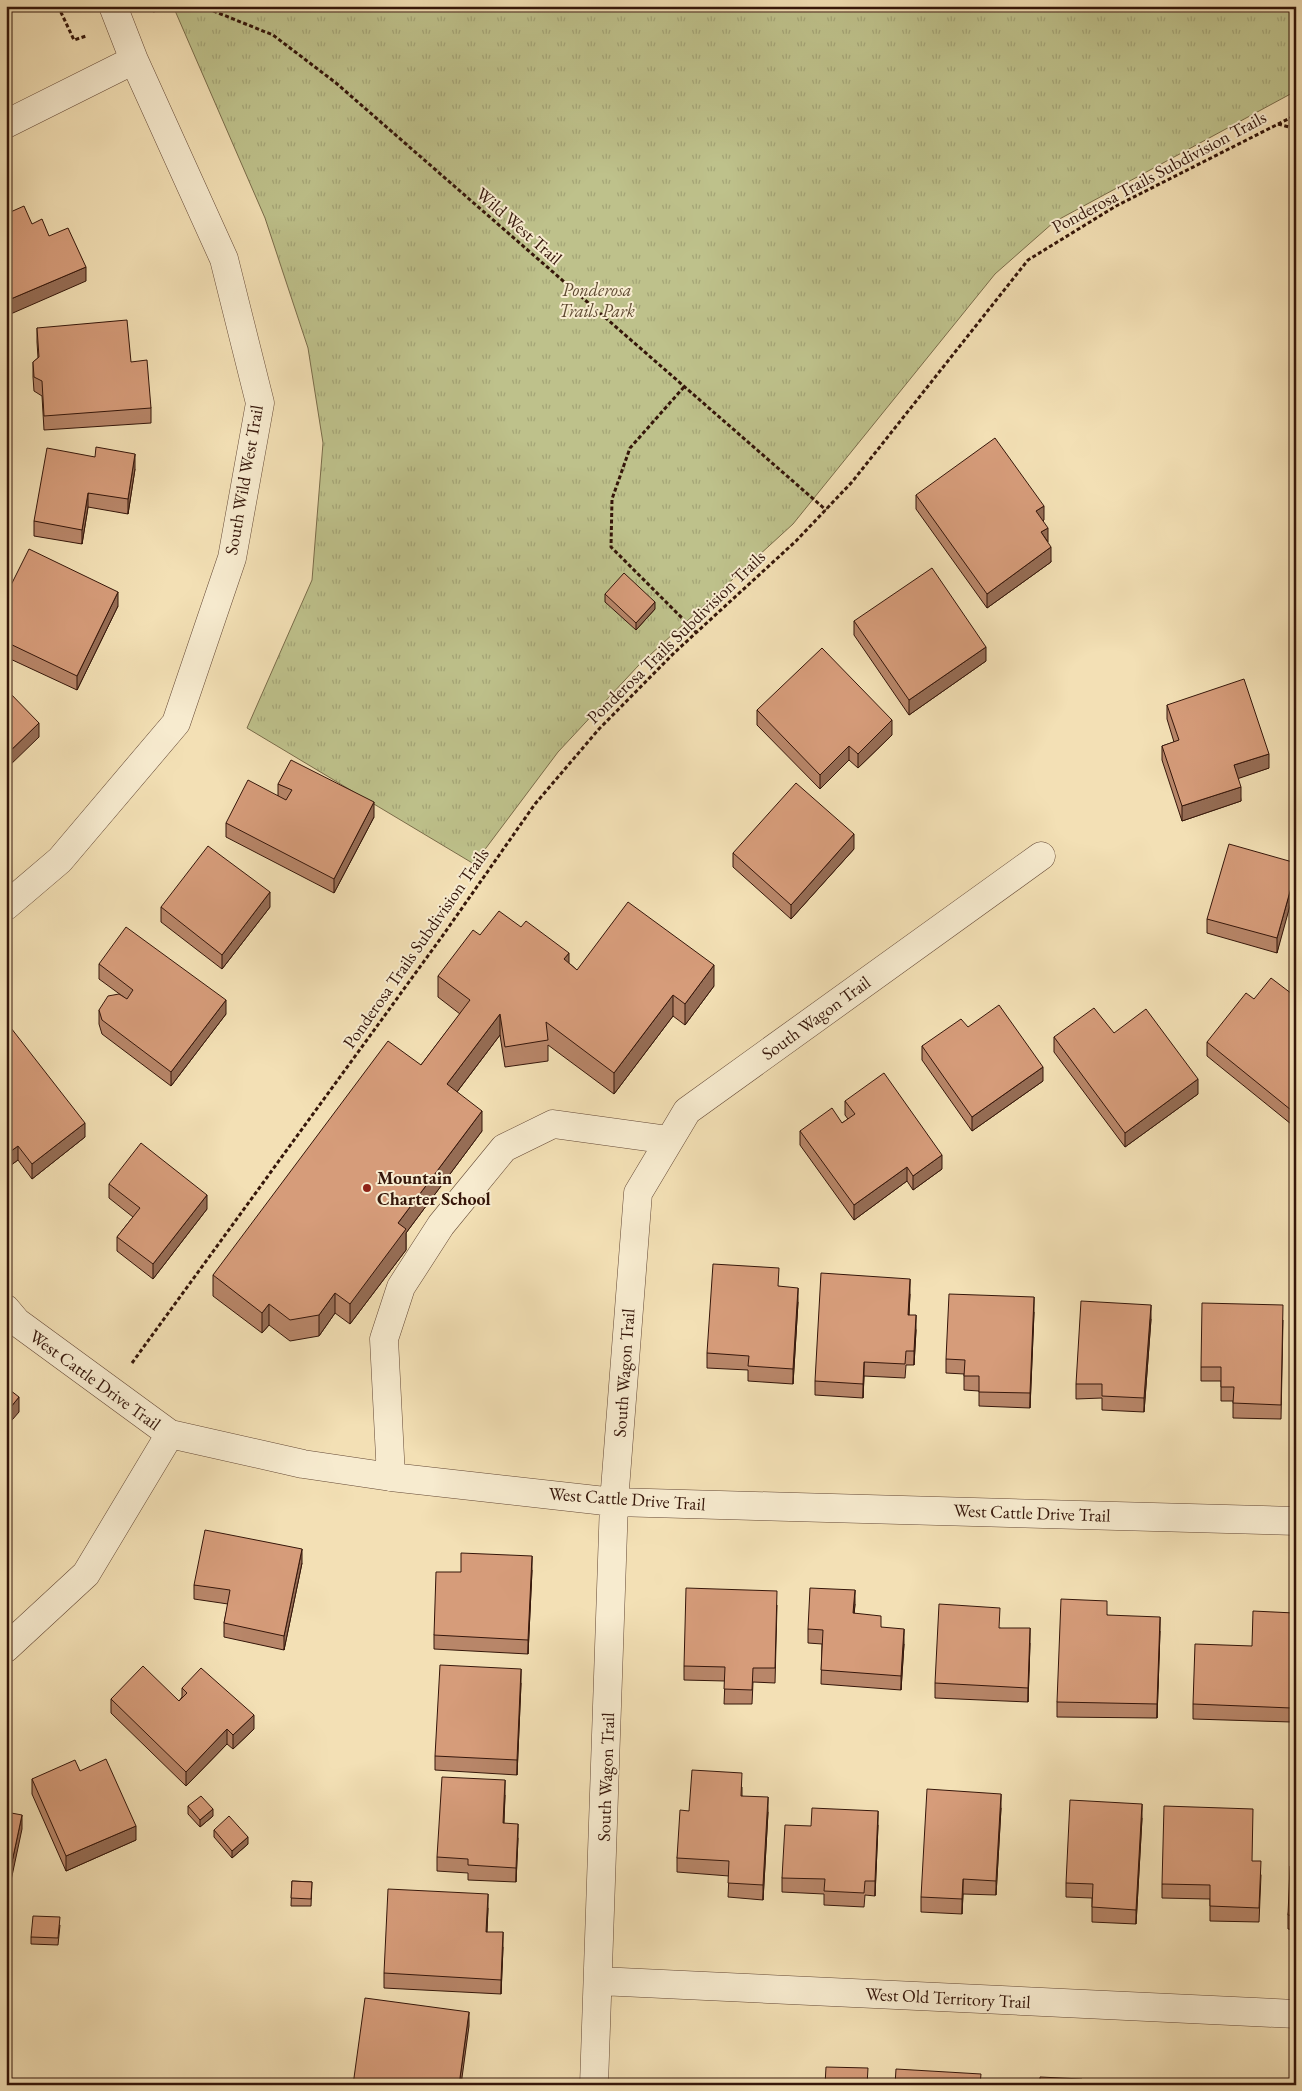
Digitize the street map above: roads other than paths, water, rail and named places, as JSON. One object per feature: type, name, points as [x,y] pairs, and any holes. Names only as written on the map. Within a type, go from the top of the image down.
[{"type":"street","name":"South Wild West Trail","points":[[6,906],[60,860],[176,723],[232,558],[260,402],[224,259],[134,60],[113,6]]},
{"type":"street","points":[[6,124],[134,60]]},
{"type":"street","name":"South Wagon Trail","points":[[594,2085],[614,1502],[638,1193],[686,1111],[1041,856]]},
{"type":"street","points":[[391,1477],[384,1339],[406,1280],[441,1225],[504,1148],[552,1124],[669,1140]]},
{"type":"street","name":"West Cattle Drive Trail","points":[[6,1309],[17,1322],[170,1434],[303,1464],[391,1477],[614,1502],[1296,1521]]},
{"type":"street","points":[[6,1648],[86,1574],[170,1434]]},
{"type":"street","name":"West Old Territory Trail","points":[[599,1981],[1296,2014]]},
{"type":"place","name":"Mountain Charter School","points":[[367,1188]]},
{"type":"park label","name":"Ponderosa Trails Park","points":[[597,300]]}]
